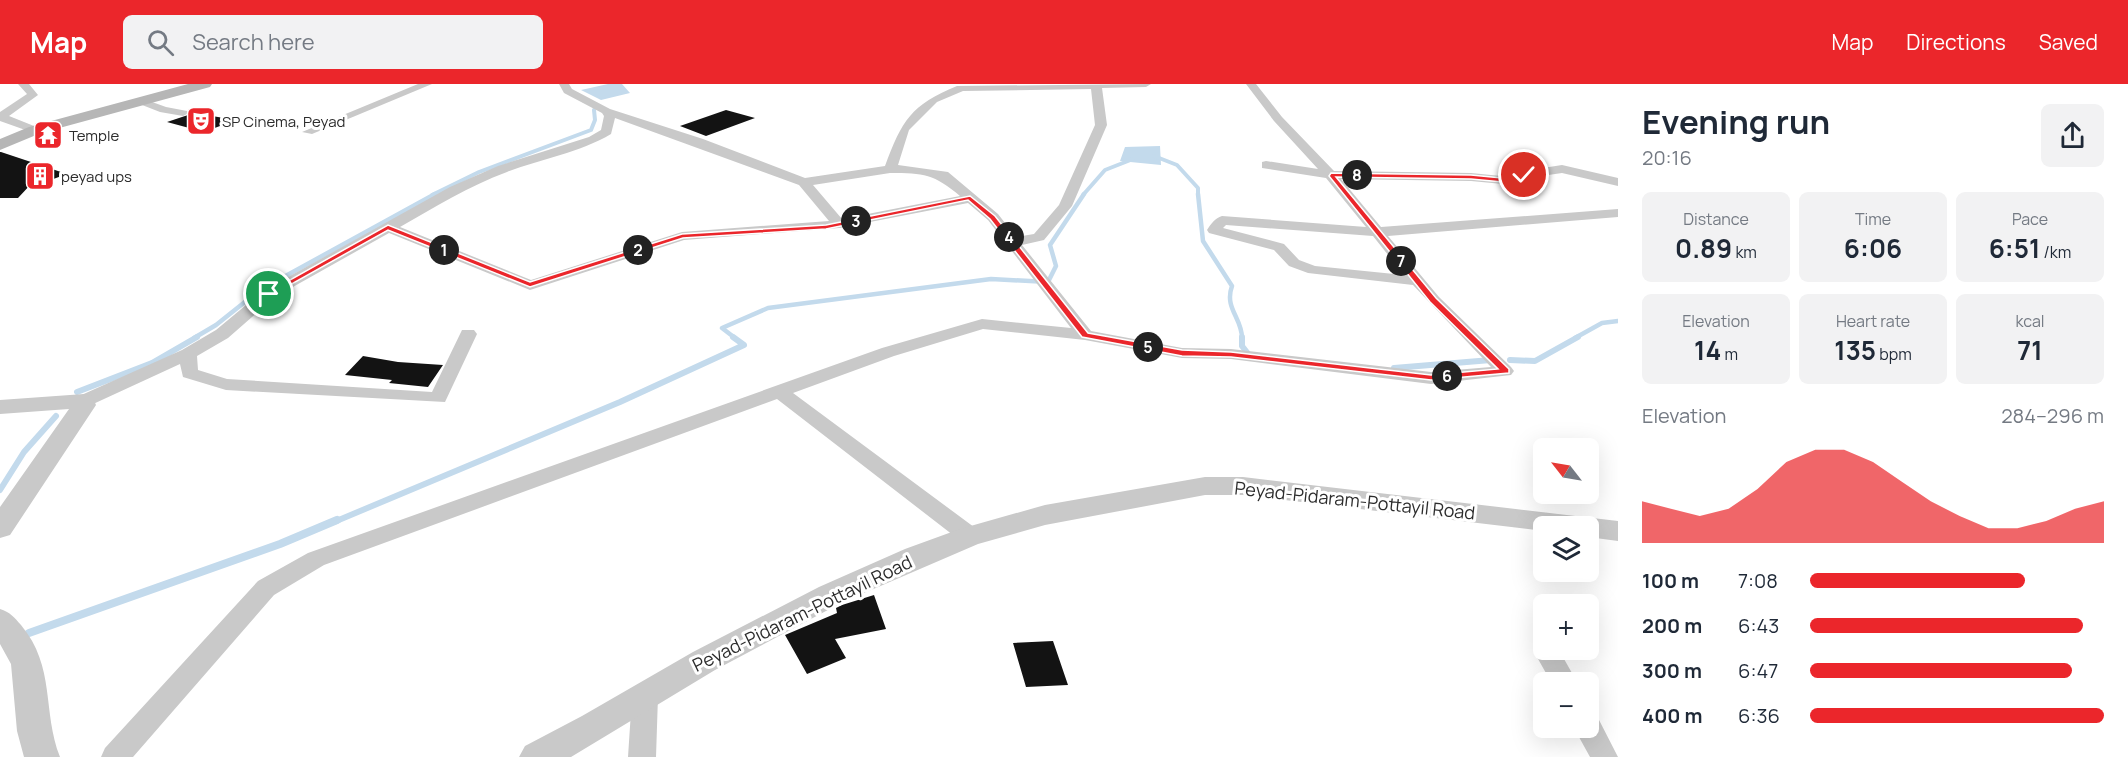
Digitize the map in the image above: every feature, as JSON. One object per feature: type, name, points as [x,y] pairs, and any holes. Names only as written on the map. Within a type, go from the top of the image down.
[{"type":"main road","points":[[0,145],[35,130],[205,84]]},
{"type":"street","points":[[23,84],[33,95],[0,117],[35,130]]},
{"type":"street","points":[[308,132],[427,84]]},
{"type":"street","points":[[564,84],[568,92],[606,111],[699,142],[804,182],[839,224]]},
{"type":"street","points":[[890,169],[904,129],[933,100],[961,88],[1146,84]]},
{"type":"street","points":[[115,757],[266,588],[316,559],[888,352],[982,324],[1085,335],[1182,353],[1231,354],[1431,378],[1505,371],[1433,300],[1331,175],[1278,119],[1251,84]]},
{"type":"street","points":[[1012,242],[1039,237],[1065,206],[1101,124],[1096,85]]},
{"type":"street","points":[[141,101],[164,110],[183,113]]},
{"type":"street","points":[[0,407],[84,401],[188,354],[222,334],[269,294],[480,178],[601,136],[609,127],[610,116],[606,111]]},
{"type":"street","points":[[1266,165],[1331,175],[1471,177],[1513,181],[1524,175],[1562,169],[1618,182]]},
{"type":"street","points":[[804,182],[890,169],[912,169],[943,175],[993,217],[1085,335]]},
{"type":"street","points":[[388,227],[530,285],[682,236],[839,224],[970,198]]},
{"type":"street","points":[[1417,281],[1313,270],[1294,263],[1279,247],[1214,230],[1222,220],[1378,232],[1618,213]]},
{"type":"street","points":[[188,354],[189,373],[226,384],[438,398],[468,334]]},
{"type":"street","points":[[780,392],[970,536]]},
{"type":"street","points":[[0,528],[82,410],[84,401]]},
{"type":"street","name":"Peyad-Pidaram-Pottayil Road","points":[[537,757],[704,661],[830,595],[970,536],[1045,515],[1205,486],[1243,486],[1533,520]]},
{"type":"street","points":[[1599,528],[1618,531]]},
{"type":"street","points":[[0,621],[22,652],[29,677],[35,742],[42,757]]},
{"type":"street","points":[[642,757],[645,696]]},
{"type":"street","points":[[1594,738],[1605,757]]},
{"type":"water","points":[[608,84],[622,84],[630,93],[601,100],[581,90]]},
{"type":"water","points":[[1160,146],[1161,165],[1120,161],[1125,147]]},
{"type":"building","points":[[726,110],[755,118],[706,136],[680,126]]},
{"type":"building","name":"SP Cinema, Peyad","points":[[194,113],[236,120],[204,132],[167,122]]},
{"type":"building","points":[[0,152],[67,174],[37,185],[32,183],[18,198],[0,198]]},
{"type":"building","points":[[363,356],[398,362],[443,365],[428,387],[345,375]]},
{"type":"building","points":[[874,595],[886,629],[835,639],[846,658],[807,674],[785,635],[837,613],[836,608],[842,605]]},
{"type":"building","points":[[1053,641],[1068,685],[1026,687],[1013,643]]},
{"type":"waterway","points":[[432,195],[479,172],[591,130],[595,120],[594,110]]},
{"type":"waterway","points":[[1154,156],[1177,165],[1198,188],[1198,194]]},
{"type":"waterway","points":[[1083,195],[1105,170],[1133,159]]},
{"type":"waterway","points":[[194,338],[216,325],[260,290],[435,194]]},
{"type":"waterway","points":[[735,338],[722,328],[768,308],[991,279],[1048,282],[1056,266],[1050,245],[1084,194]]},
{"type":"waterway","points":[[1198,194],[1203,241],[1232,286],[1230,301],[1242,338]]},
{"type":"waterway","points":[[1575,338],[1602,323],[1618,321]]},
{"type":"waterway","points":[[77,392],[152,363],[197,337]]},
{"type":"waterway","points":[[334,522],[620,402],[744,345],[733,337]]},
{"type":"waterway","points":[[1510,360],[1535,361],[1578,337]]},
{"type":"waterway","points":[[1242,338],[1242,346],[1249,355]]},
{"type":"waterway","points":[[1394,368],[1491,360]]},
{"type":"waterway","points":[[0,490],[24,452],[56,416]]},
{"type":"waterway","points":[[29,633],[280,544],[337,520]]},
{"type":"place","name":"SP Cinema, Peyad","points":[[201,121]]},
{"type":"place","name":"Temple","points":[[48,135]]},
{"type":"place","name":"peyad ups","points":[[40,176]]},
{"type":"route","points":[[269,294],[321,267],[388,227],[530,285],[682,236],[826,227],[970,198],[993,217],[1085,335],[1182,353],[1231,354],[1431,378],[1505,371],[1433,300],[1331,175],[1471,177],[1513,181],[1524,175]]}]
